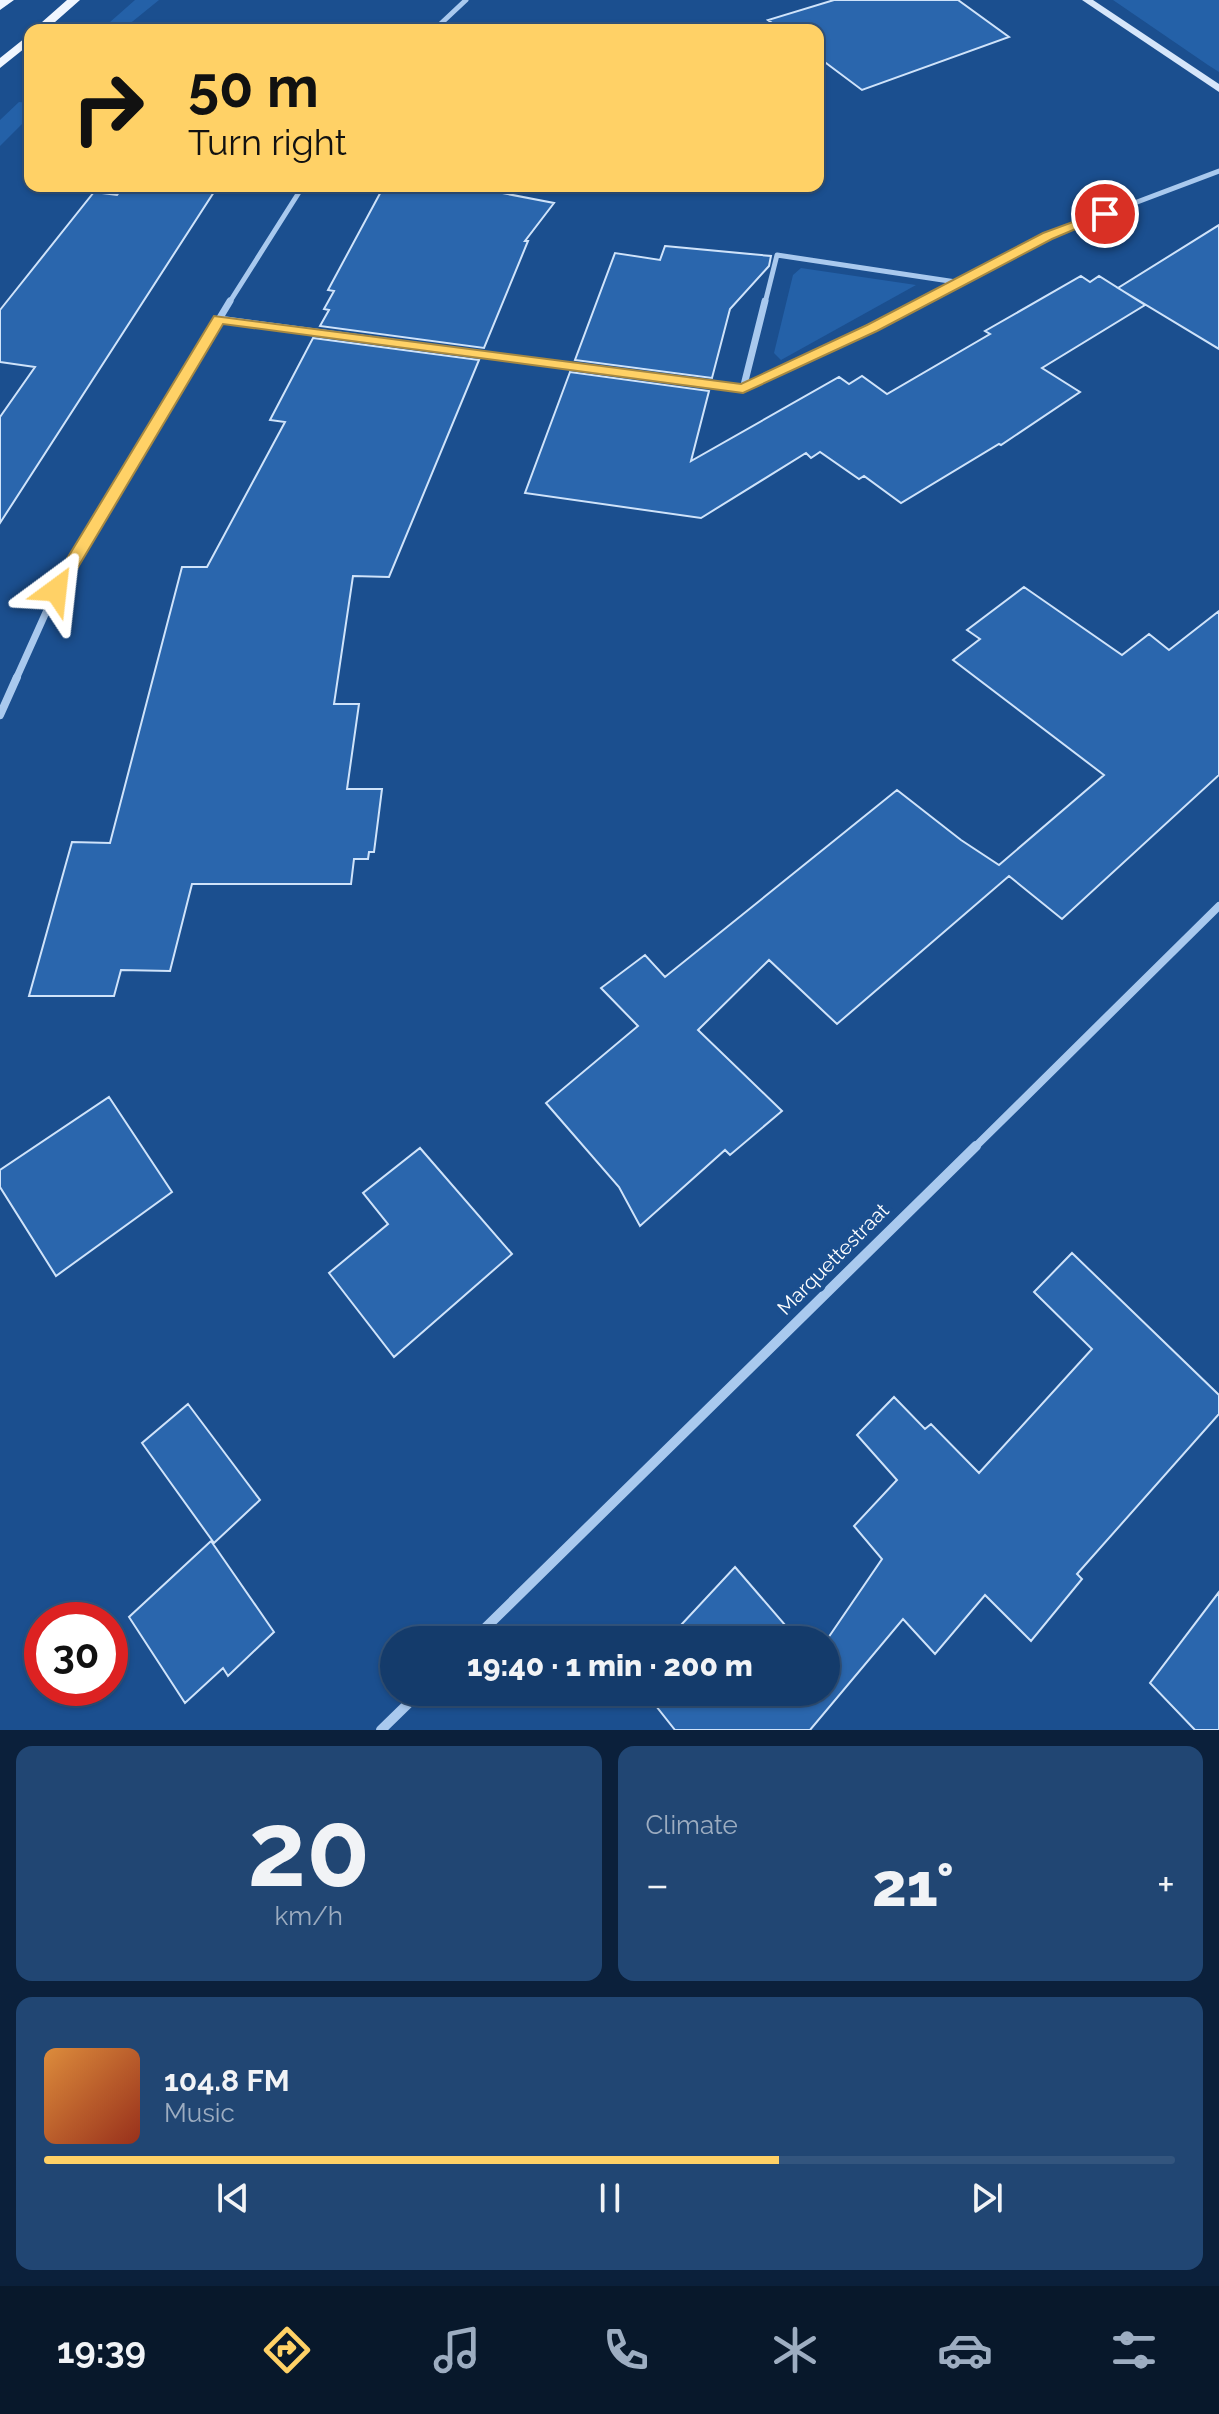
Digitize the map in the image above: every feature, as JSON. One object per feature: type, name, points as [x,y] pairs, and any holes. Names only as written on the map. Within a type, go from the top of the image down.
[{"type":"main road","points":[[0,6],[8,0]]},
{"type":"main road","points":[[46,24],[74,0]]},
{"type":"main road","points":[[0,64],[24,43]]},
{"type":"street","points":[[440,24],[466,0]]},
{"type":"street","points":[[1087,0],[1219,89]]},
{"type":"street","points":[[219,319],[743,389],[872,328],[1047,236],[1219,171]]},
{"type":"street","points":[[0,715],[56,590],[299,192]]},
{"type":"street","points":[[743,389],[777,255],[957,283]]},
{"type":"street","name":"Marquettestraat","points":[[487,1626],[1219,906]]},
{"type":"street","points":[[381,1730],[406,1706]]},
{"type":"shaded area","points":[[135,0],[159,0],[129,24],[108,24]]},
{"type":"shaded area","points":[[1113,0],[1219,0],[1219,72],[1208,65]]},
{"type":"shaded area","points":[[19,102],[24,102],[24,122],[0,146],[0,120]]},
{"type":"shaded area","points":[[801,268],[916,285],[781,360],[774,353],[793,275]]},
{"type":"building","points":[[834,0],[958,0],[1009,37],[862,90],[824,62],[824,24],[774,24],[768,20]]},
{"type":"building","points":[[94,192],[117,195],[119,192],[214,192],[0,523],[0,417],[35,367],[0,362],[0,310]]},
{"type":"building","points":[[381,192],[497,192],[554,203],[525,241],[528,241],[484,348],[320,326],[329,310],[324,309],[334,291],[328,290]]},
{"type":"building","points":[[1219,225],[1219,349],[1118,288]]},
{"type":"building","points":[[665,246],[771,256],[769,266],[730,309],[712,378],[575,360],[615,253],[660,260]]},
{"type":"building","points":[[1081,276],[1090,282],[1099,276],[1145,305],[1042,368],[1080,392],[1001,445],[901,503],[864,476],[859,479],[820,452],[811,458],[806,453],[701,518],[525,493],[570,372],[709,391],[691,461],[839,377],[849,384],[862,376],[887,394],[990,334],[985,331]]},
{"type":"building","points":[[313,338],[479,360],[389,577],[353,576],[334,704],[359,704],[347,789],[382,789],[374,852],[369,852],[368,859],[354,859],[351,884],[192,884],[170,971],[121,970],[114,996],[29,996],[72,842],[110,843],[182,567],[207,567],[285,422],[270,420]]},
{"type":"building","points":[[1024,587],[1122,655],[1149,634],[1169,650],[1219,611],[1219,775],[1062,919],[1009,876],[837,1024],[769,960],[698,1030],[782,1111],[730,1155],[725,1150],[640,1226],[619,1187],[546,1103],[638,1026],[601,988],[645,955],[665,977],[897,790],[999,865],[1104,775],[953,660],[980,639],[967,630]]},
{"type":"building","points":[[109,1097],[172,1192],[56,1276],[0,1187],[0,1170]]},
{"type":"building","points":[[420,1148],[512,1254],[394,1357],[329,1273],[388,1224],[363,1193]]},
{"type":"building","points":[[1072,1253],[1219,1395],[1219,1414],[1077,1574],[1082,1579],[1031,1641],[985,1595],[935,1654],[903,1619],[840,1694],[840,1626],[836,1626],[882,1559],[854,1526],[897,1480],[857,1435],[894,1397],[925,1429],[931,1424],[979,1473],[1092,1349],[1034,1292]]},
{"type":"building","points":[[188,1404],[260,1500],[214,1543],[142,1443]]},
{"type":"building","points":[[211,1541],[274,1632],[228,1676],[223,1668],[185,1703],[129,1617]]},
{"type":"building","points":[[735,1567],[786,1626],[680,1626]]},
{"type":"building","points":[[1219,1592],[1219,1730],[1195,1730],[1150,1683]]},
{"type":"building","points":[[656,1706],[830,1706],[810,1730],[675,1730]]},
{"type":"route","points":[[56,590],[219,319],[743,389],[872,328],[1047,236],[1105,214]]}]
